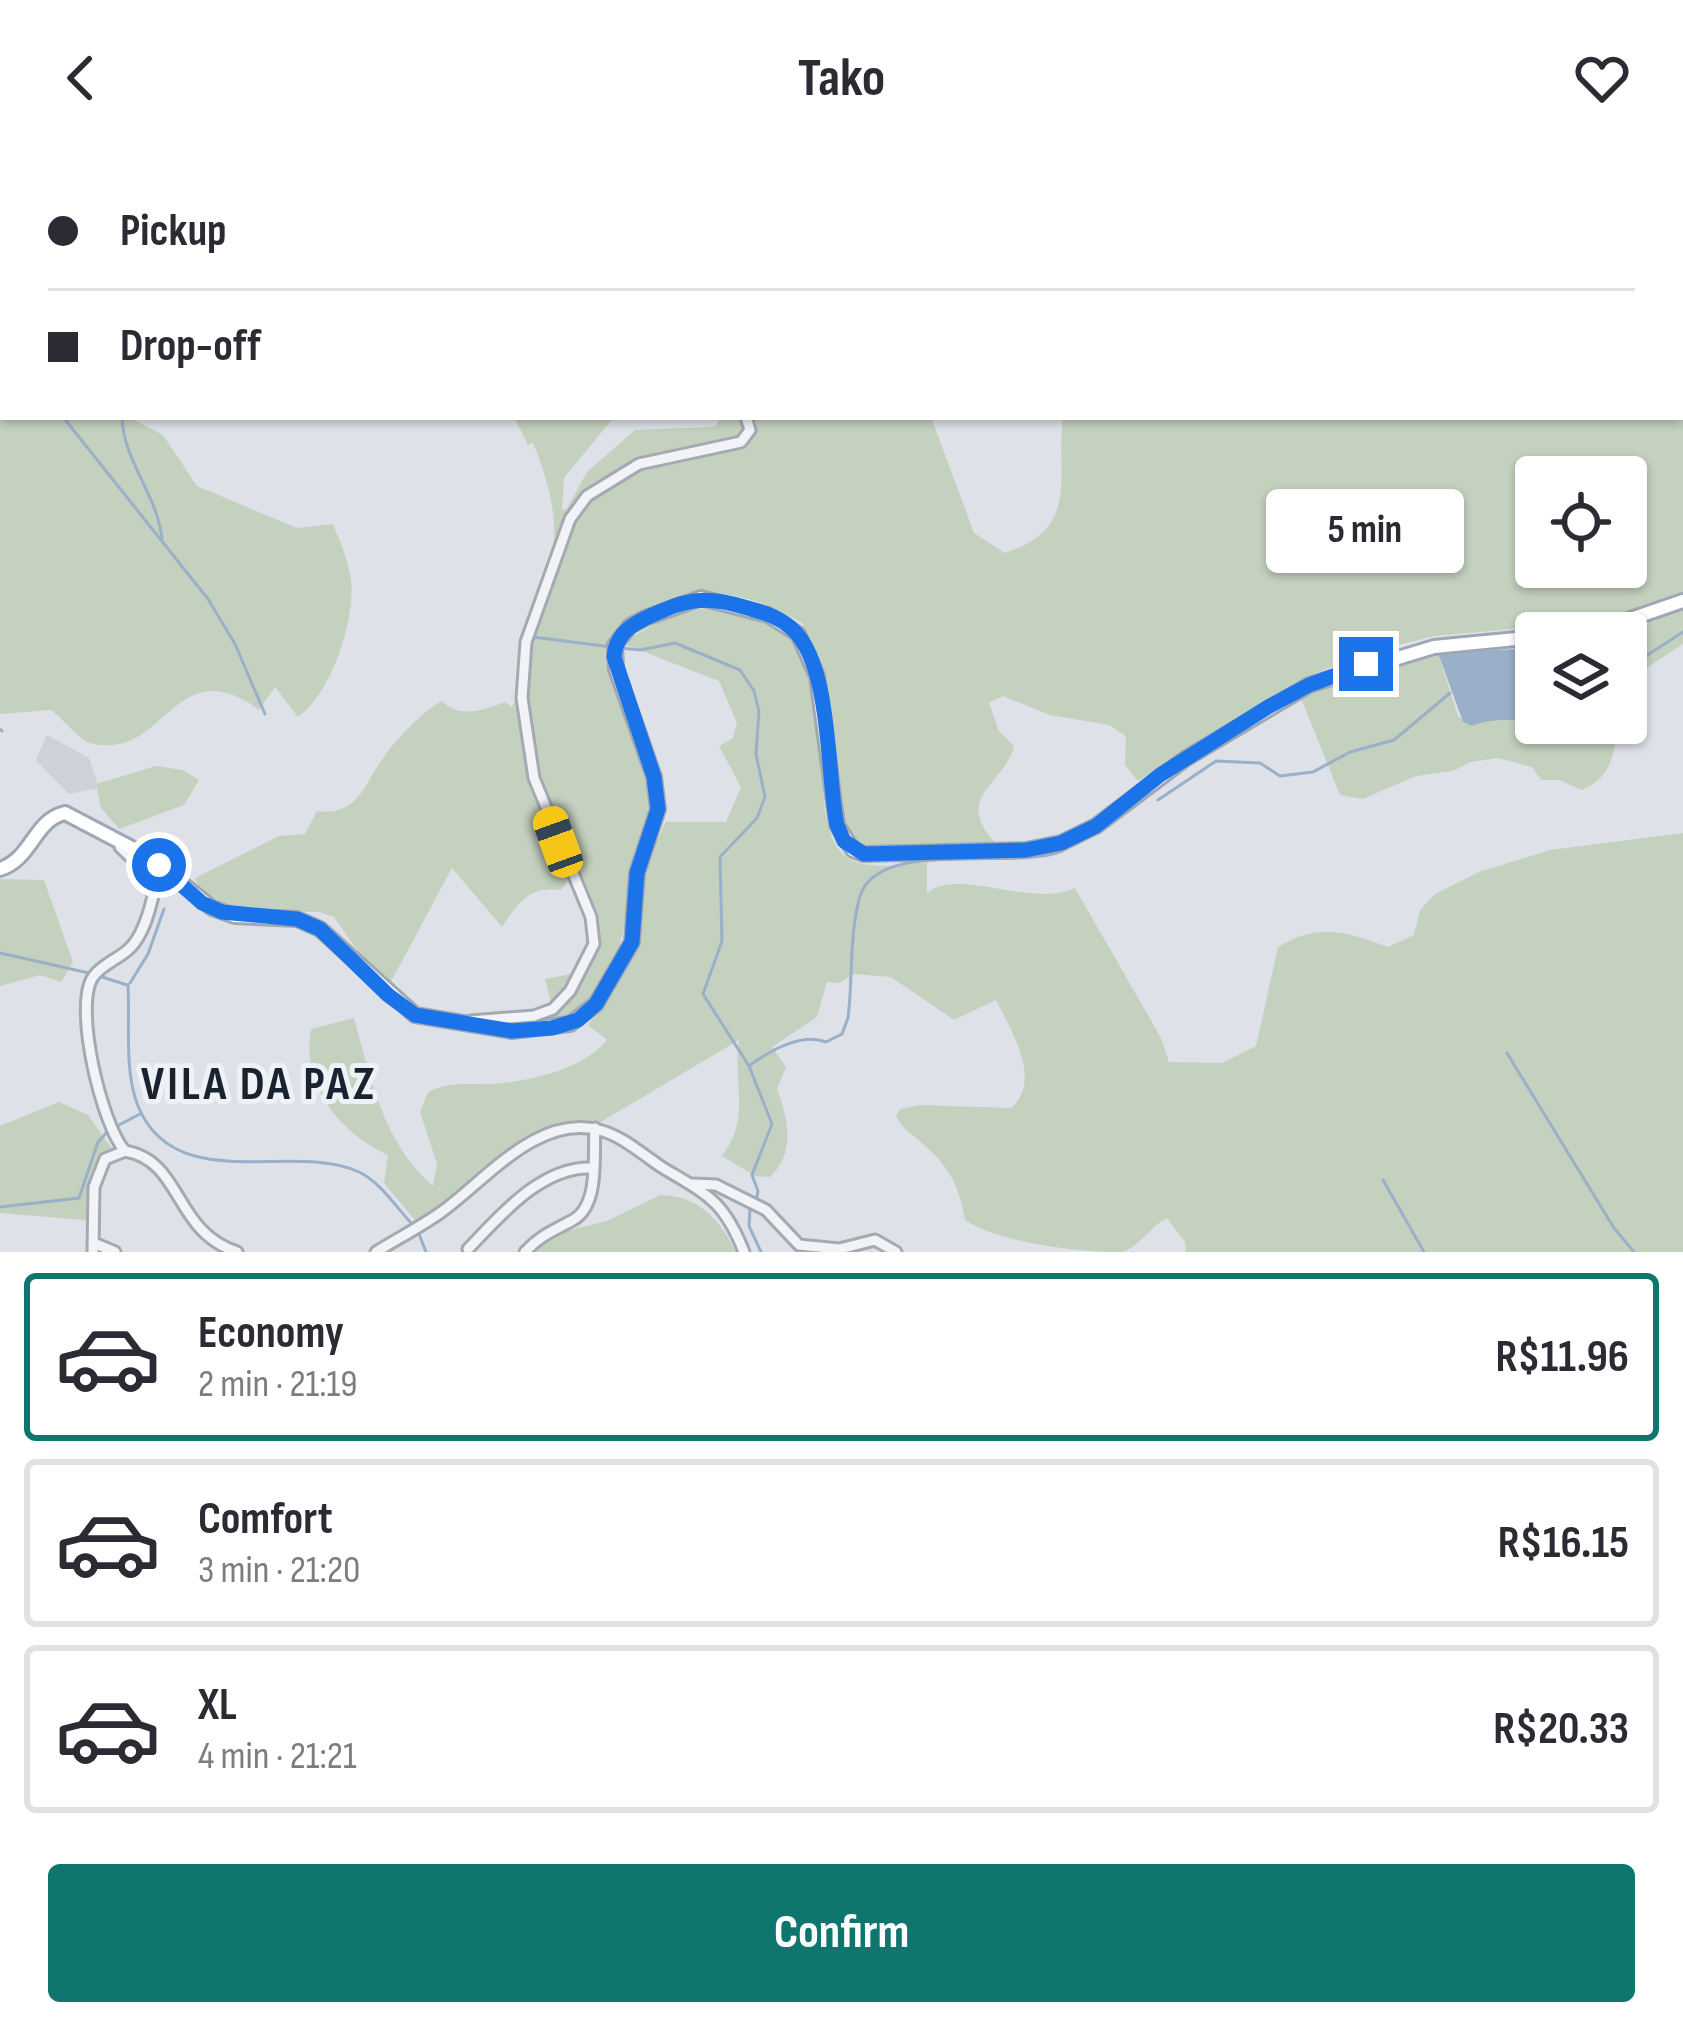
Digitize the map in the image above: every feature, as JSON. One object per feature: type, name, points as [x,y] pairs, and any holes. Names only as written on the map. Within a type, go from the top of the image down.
[{"type":"main road","points":[[0,869],[22,857],[56,814],[80,818],[159,865],[212,908],[236,916],[297,919],[320,929],[403,1008],[512,1031],[570,1024],[596,1004],[632,942],[637,873],[654,825],[658,794],[616,669],[615,646],[630,626],[681,602],[721,600],[768,615],[798,634],[818,676],[837,825],[844,841],[864,854],[1026,850],[1061,843],[1096,826],[1185,759],[1309,685],[1434,646],[1515,639]]},
{"type":"main road","points":[[1647,616],[1683,601]]},
{"type":"street","points":[[452,1022],[534,1016],[553,1009],[570,991],[594,944],[591,917],[534,778],[522,698],[526,642],[570,519],[587,496],[639,464],[741,442],[750,430],[747,420]]},
{"type":"street","points":[[99,828],[144,870],[153,896],[137,938],[89,983],[87,1016],[110,1128],[125,1151],[150,1160],[168,1179],[202,1234],[237,1252]]},
{"type":"street","points":[[525,1252],[542,1235],[584,1211],[595,1128]]},
{"type":"street","points":[[376,1252],[437,1215],[515,1154],[555,1132],[595,1128],[693,1184],[727,1213],[743,1252]]},
{"type":"street","points":[[115,1252],[94,1248],[94,1187],[100,1166],[125,1151]]},
{"type":"street","points":[[468,1249],[528,1192],[564,1172],[593,1168]]},
{"type":"street","points":[[693,1184],[716,1185],[766,1210],[799,1245],[830,1249],[882,1240],[896,1252]]},
{"type":"shaded area","points":[[47,735],[89,758],[99,788],[69,794],[36,760]]},
{"type":"green space","points":[[0,420],[134,420],[163,435],[197,486],[297,528],[333,524],[351,579],[349,614],[331,674],[298,717],[275,687],[259,710],[231,694],[208,691],[189,697],[138,736],[118,744],[88,742],[51,710],[0,714]]},
{"type":"green space","points":[[516,420],[612,420],[564,478],[562,509],[566,510],[587,472],[635,430],[716,426],[718,420],[932,420],[974,533],[1005,553],[1045,530],[1055,515],[1063,420],[1683,420],[1683,594],[1634,612],[1515,612],[1515,629],[1434,636],[1375,651],[1301,679],[1138,781],[1125,765],[1126,736],[1109,725],[1050,715],[1003,696],[989,703],[999,731],[1014,746],[985,791],[979,813],[995,842],[892,848],[853,843],[848,834],[822,676],[802,623],[749,599],[724,594],[679,599],[632,623],[608,642],[655,816],[633,875],[616,958],[605,983],[587,1008],[559,1032],[542,1030],[555,1018],[545,979],[581,972],[594,932],[570,878],[561,890],[541,890],[526,898],[502,927],[452,868],[386,991],[334,917],[320,912],[230,908],[203,892],[195,878],[279,836],[305,834],[317,811],[343,809],[352,803],[397,741],[442,701],[464,711],[505,702],[512,707],[525,635],[544,589],[554,545],[550,494],[540,460]]},
{"type":"green space","points":[[1683,606],[1683,644],[1647,667],[1647,620]]},
{"type":"green space","points":[[711,607],[793,632],[814,697],[826,818],[845,856],[873,865],[927,862],[927,893],[957,884],[1038,894],[1075,888],[1161,1038],[1169,1062],[1222,1063],[1256,1046],[1278,947],[1293,939],[1333,932],[1388,947],[1414,935],[1420,910],[1435,894],[1479,872],[1550,850],[1683,833],[1683,1252],[1186,1252],[1185,1242],[1167,1218],[1122,1252],[1063,1248],[998,1235],[965,1220],[947,1169],[896,1116],[900,1109],[919,1105],[1011,1108],[1020,1097],[1024,1069],[996,1000],[954,1020],[891,977],[854,974],[839,983],[827,982],[817,1017],[772,1047],[786,1067],[777,1089],[787,1146],[770,1177],[755,1176],[722,1156],[739,1113],[739,1040],[599,1123],[559,1129],[501,1159],[418,1224],[384,1183],[388,1155],[353,1133],[327,1104],[312,1069],[311,1029],[354,1018],[373,1087],[391,1130],[433,1186],[437,1164],[420,1112],[428,1092],[452,1085],[539,1077],[584,1059],[607,1040],[588,1025],[641,944],[645,865],[666,822],[726,822],[741,787],[719,746],[733,738],[737,723],[719,681],[621,643],[674,613]]},
{"type":"green space","points":[[1438,653],[1458,716],[1472,726],[1491,718],[1515,721],[1515,744],[1614,744],[1613,754],[1600,778],[1582,790],[1559,780],[1541,780],[1532,767],[1498,758],[1416,776],[1363,799],[1340,795],[1301,698],[1334,679]]},
{"type":"green space","points":[[156,766],[183,770],[199,780],[184,805],[119,829],[101,808],[96,784]]},
{"type":"green space","points":[[0,879],[44,880],[73,962],[61,982],[40,975],[0,986]]},
{"type":"green space","points":[[59,1102],[88,1115],[118,1157],[98,1176],[95,1221],[0,1213],[0,1126]]},
{"type":"green space","points":[[660,1195],[686,1200],[707,1212],[736,1252],[535,1252],[550,1235],[607,1221]]},
{"type":"water","points":[[1515,649],[1515,720],[1472,726],[1463,722],[1438,653]]},
{"type":"waterway","points":[[65,420],[208,599],[235,644],[265,714]]},
{"type":"waterway","points":[[122,420],[128,449],[162,539]]},
{"type":"waterway","points":[[1647,655],[1683,632]]},
{"type":"waterway","points":[[533,637],[612,647]]},
{"type":"waterway","points":[[621,648],[640,650],[675,643],[740,670],[754,691],[759,711],[756,754],[765,797],[757,818],[720,857],[722,941],[703,994],[749,1066],[772,1124],[752,1175],[756,1202]]},
{"type":"waterway","points":[[1158,800],[1216,761],[1260,763],[1280,776],[1313,772],[1350,752],[1394,740],[1450,693]]},
{"type":"waterway","points":[[749,1066],[786,1045],[807,1039],[826,1042],[842,1034],[848,1018],[857,911],[872,878],[919,861],[1062,851]]},
{"type":"waterway","points":[[130,983],[148,954],[164,909]]},
{"type":"waterway","points":[[0,953],[89,973]]},
{"type":"waterway","points":[[99,976],[127,985]]},
{"type":"waterway","points":[[128,985],[131,1078],[138,1106],[155,1134],[179,1150],[207,1159],[302,1161],[359,1172],[381,1188],[412,1224]]},
{"type":"waterway","points":[[1507,1053],[1614,1228],[1634,1252]]},
{"type":"waterway","points":[[117,1126],[140,1114]]},
{"type":"waterway","points":[[0,1207],[79,1198],[98,1142],[108,1131]]},
{"type":"waterway","points":[[1383,1180],[1424,1252]]},
{"type":"waterway","points":[[750,1208],[749,1226],[761,1252]]},
{"type":"waterway","points":[[419,1234],[426,1252]]},
{"type":"district","name":"VILA DA PAZ","points":[[259,1084]]},
{"type":"route","points":[[159,865],[202,903],[222,912],[297,919],[320,929],[415,1015],[512,1031],[552,1028],[585,1016],[632,942],[637,873],[654,825],[658,794],[614,657],[620,637],[645,618],[681,602],[721,600],[768,615],[798,634],[818,676],[837,825],[844,841],[864,854],[1026,850],[1061,843],[1096,826],[1160,775],[1268,707],[1309,685],[1366,664]]}]
